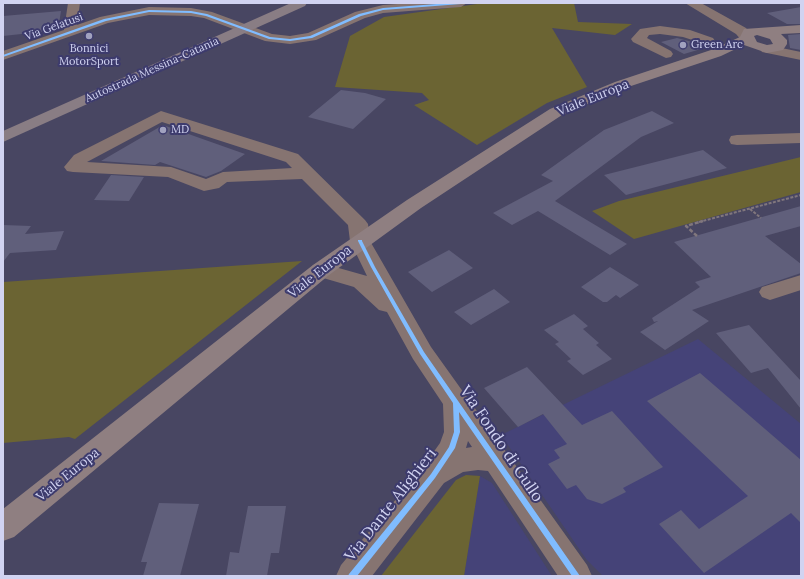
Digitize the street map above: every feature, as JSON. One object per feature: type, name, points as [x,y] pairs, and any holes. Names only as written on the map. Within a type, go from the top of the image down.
[{"type":"highway","name":"Autostrada Messina-Catania","points":[[3,126],[281,3]]},
{"type":"highway","points":[[3,131],[291,3]]},
{"type":"highway","name":"Autostrada Messina-Catania","points":[[3,137],[301,3]]},
{"type":"main road","points":[[750,37],[797,30]]},
{"type":"main road","name":"Viale Europa","points":[[3,527],[321,270],[360,241],[556,112],[620,85],[665,62],[712,47],[778,47],[780,42],[797,30]]},
{"type":"main road","points":[[750,37],[775,36],[780,42]]},
{"type":"main road","points":[[750,37],[752,45],[764,48]]},
{"type":"street","points":[[70,32],[74,3]]},
{"type":"street","name":"Via Gelatusi","points":[[3,56],[70,32],[154,7],[207,15],[270,38],[280,40],[301,40],[321,34],[372,11],[394,7],[462,3]]},
{"type":"street","points":[[691,3],[722,19],[750,37]]},
{"type":"street","points":[[712,47],[685,33],[660,30],[645,32],[638,39],[665,62],[684,49],[712,47],[750,37]]},
{"type":"street","points":[[780,42],[799,55]]},
{"type":"street","points":[[764,48],[799,55]]},
{"type":"street","points":[[306,173],[223,177],[212,184],[204,185],[171,172],[73,167],[80,159],[161,116],[292,158],[358,224],[360,241],[373,267],[408,325]]},
{"type":"street","points":[[737,140],[801,138]]},
{"type":"street","points":[[321,270],[362,282],[408,325]]},
{"type":"street","points":[[770,292],[801,282]]},
{"type":"street","name":"Via Fondo di Gullo","points":[[408,325],[422,352],[456,403],[576,576]]},
{"type":"street","name":"Via Dante Alighieri","points":[[352,576],[433,476],[452,448],[457,432],[456,403]]},
{"type":"street","points":[[433,476],[444,467],[461,460],[478,458],[496,460]]},
{"type":"path","points":[[697,236],[686,226],[801,195]]},
{"type":"path","points":[[750,209],[761,218]]},
{"type":"shaded area","points":[[574,3],[578,22],[632,24],[615,35],[552,28],[587,87],[547,103],[477,145],[414,105],[429,100],[422,93],[335,87],[350,36],[384,17],[477,4]]},
{"type":"shaded area","points":[[801,157],[801,192],[634,239],[592,211],[619,201]]},
{"type":"shaded area","points":[[302,261],[75,439],[69,437],[3,443],[3,282]]},
{"type":"shaded area","points":[[698,339],[801,424],[801,576],[603,576],[586,559],[501,435]]},
{"type":"shaded area","points":[[466,475],[480,476],[464,576],[381,576],[456,480]]},
{"type":"shaded area","points":[[480,476],[492,483],[552,576],[464,576]]},
{"type":"building","points":[[801,7],[801,24],[787,24],[767,13]]},
{"type":"building","points":[[61,11],[58,30],[3,36],[3,16]]},
{"type":"building","points":[[801,34],[801,50],[790,48],[788,35]]},
{"type":"building","points":[[677,38],[711,46],[684,54],[661,42]]},
{"type":"building","points":[[341,90],[365,93],[386,99],[353,129],[308,117]]},
{"type":"building","points":[[652,111],[674,123],[641,137],[555,201],[627,244],[610,255],[538,211],[512,225],[493,213],[553,181],[541,175],[604,130]]},
{"type":"building","points":[[163,125],[245,154],[221,171],[206,177],[160,162],[155,165],[101,161]]},
{"type":"building","points":[[703,150],[727,168],[626,195],[604,175]]},
{"type":"building","points":[[111,175],[144,177],[129,201],[94,200]]},
{"type":"building","points":[[801,206],[801,226],[765,236],[801,264],[801,273],[692,310],[709,321],[665,350],[640,332],[658,321],[654,322],[652,318],[700,287],[695,282],[711,277],[674,242]]},
{"type":"building","points":[[3,225],[31,226],[25,234],[64,231],[56,250],[10,253],[3,262]]},
{"type":"building","points":[[449,250],[473,268],[432,292],[408,272]]},
{"type":"building","points":[[610,267],[639,285],[620,298],[616,295],[607,302],[603,302],[581,287]]},
{"type":"building","points":[[494,289],[510,302],[471,325],[454,312]]},
{"type":"building","points":[[574,314],[588,326],[583,329],[599,343],[596,345],[612,359],[583,375],[567,361],[571,359],[555,344],[559,342],[544,330]]},
{"type":"building","points":[[749,325],[801,381],[801,409],[768,368],[751,373],[716,333]]},
{"type":"building","points":[[527,367],[582,425],[612,411],[663,467],[623,488],[626,492],[602,504],[587,499],[576,485],[567,489],[548,464],[560,458],[554,450],[567,444],[543,414],[518,427],[484,388]]},
{"type":"building","points":[[700,373],[801,460],[801,523],[791,513],[704,573],[659,524],[681,510],[699,529],[748,496],[647,401]]},
{"type":"building","points":[[159,503],[199,504],[180,576],[143,576],[147,562],[141,562]]},
{"type":"building","points":[[248,506],[286,506],[279,553],[271,553],[267,576],[226,576],[230,552],[239,553]]},
{"type":"cycle path","points":[[3,56],[105,20],[149,11],[191,12],[207,15],[270,38],[290,40],[311,37],[360,15],[383,9],[461,3]]},
{"type":"cycle path","points":[[360,241],[373,267],[422,353],[576,576]]},
{"type":"cycle path","points":[[352,576],[433,476],[452,448],[457,432],[456,403]]},
{"type":"place","name":"Bonnici MotorSport","points":[[89,36]]},
{"type":"place","name":"Green Arc","points":[[683,45]]},
{"type":"place","name":"MD","points":[[163,130]]}]
